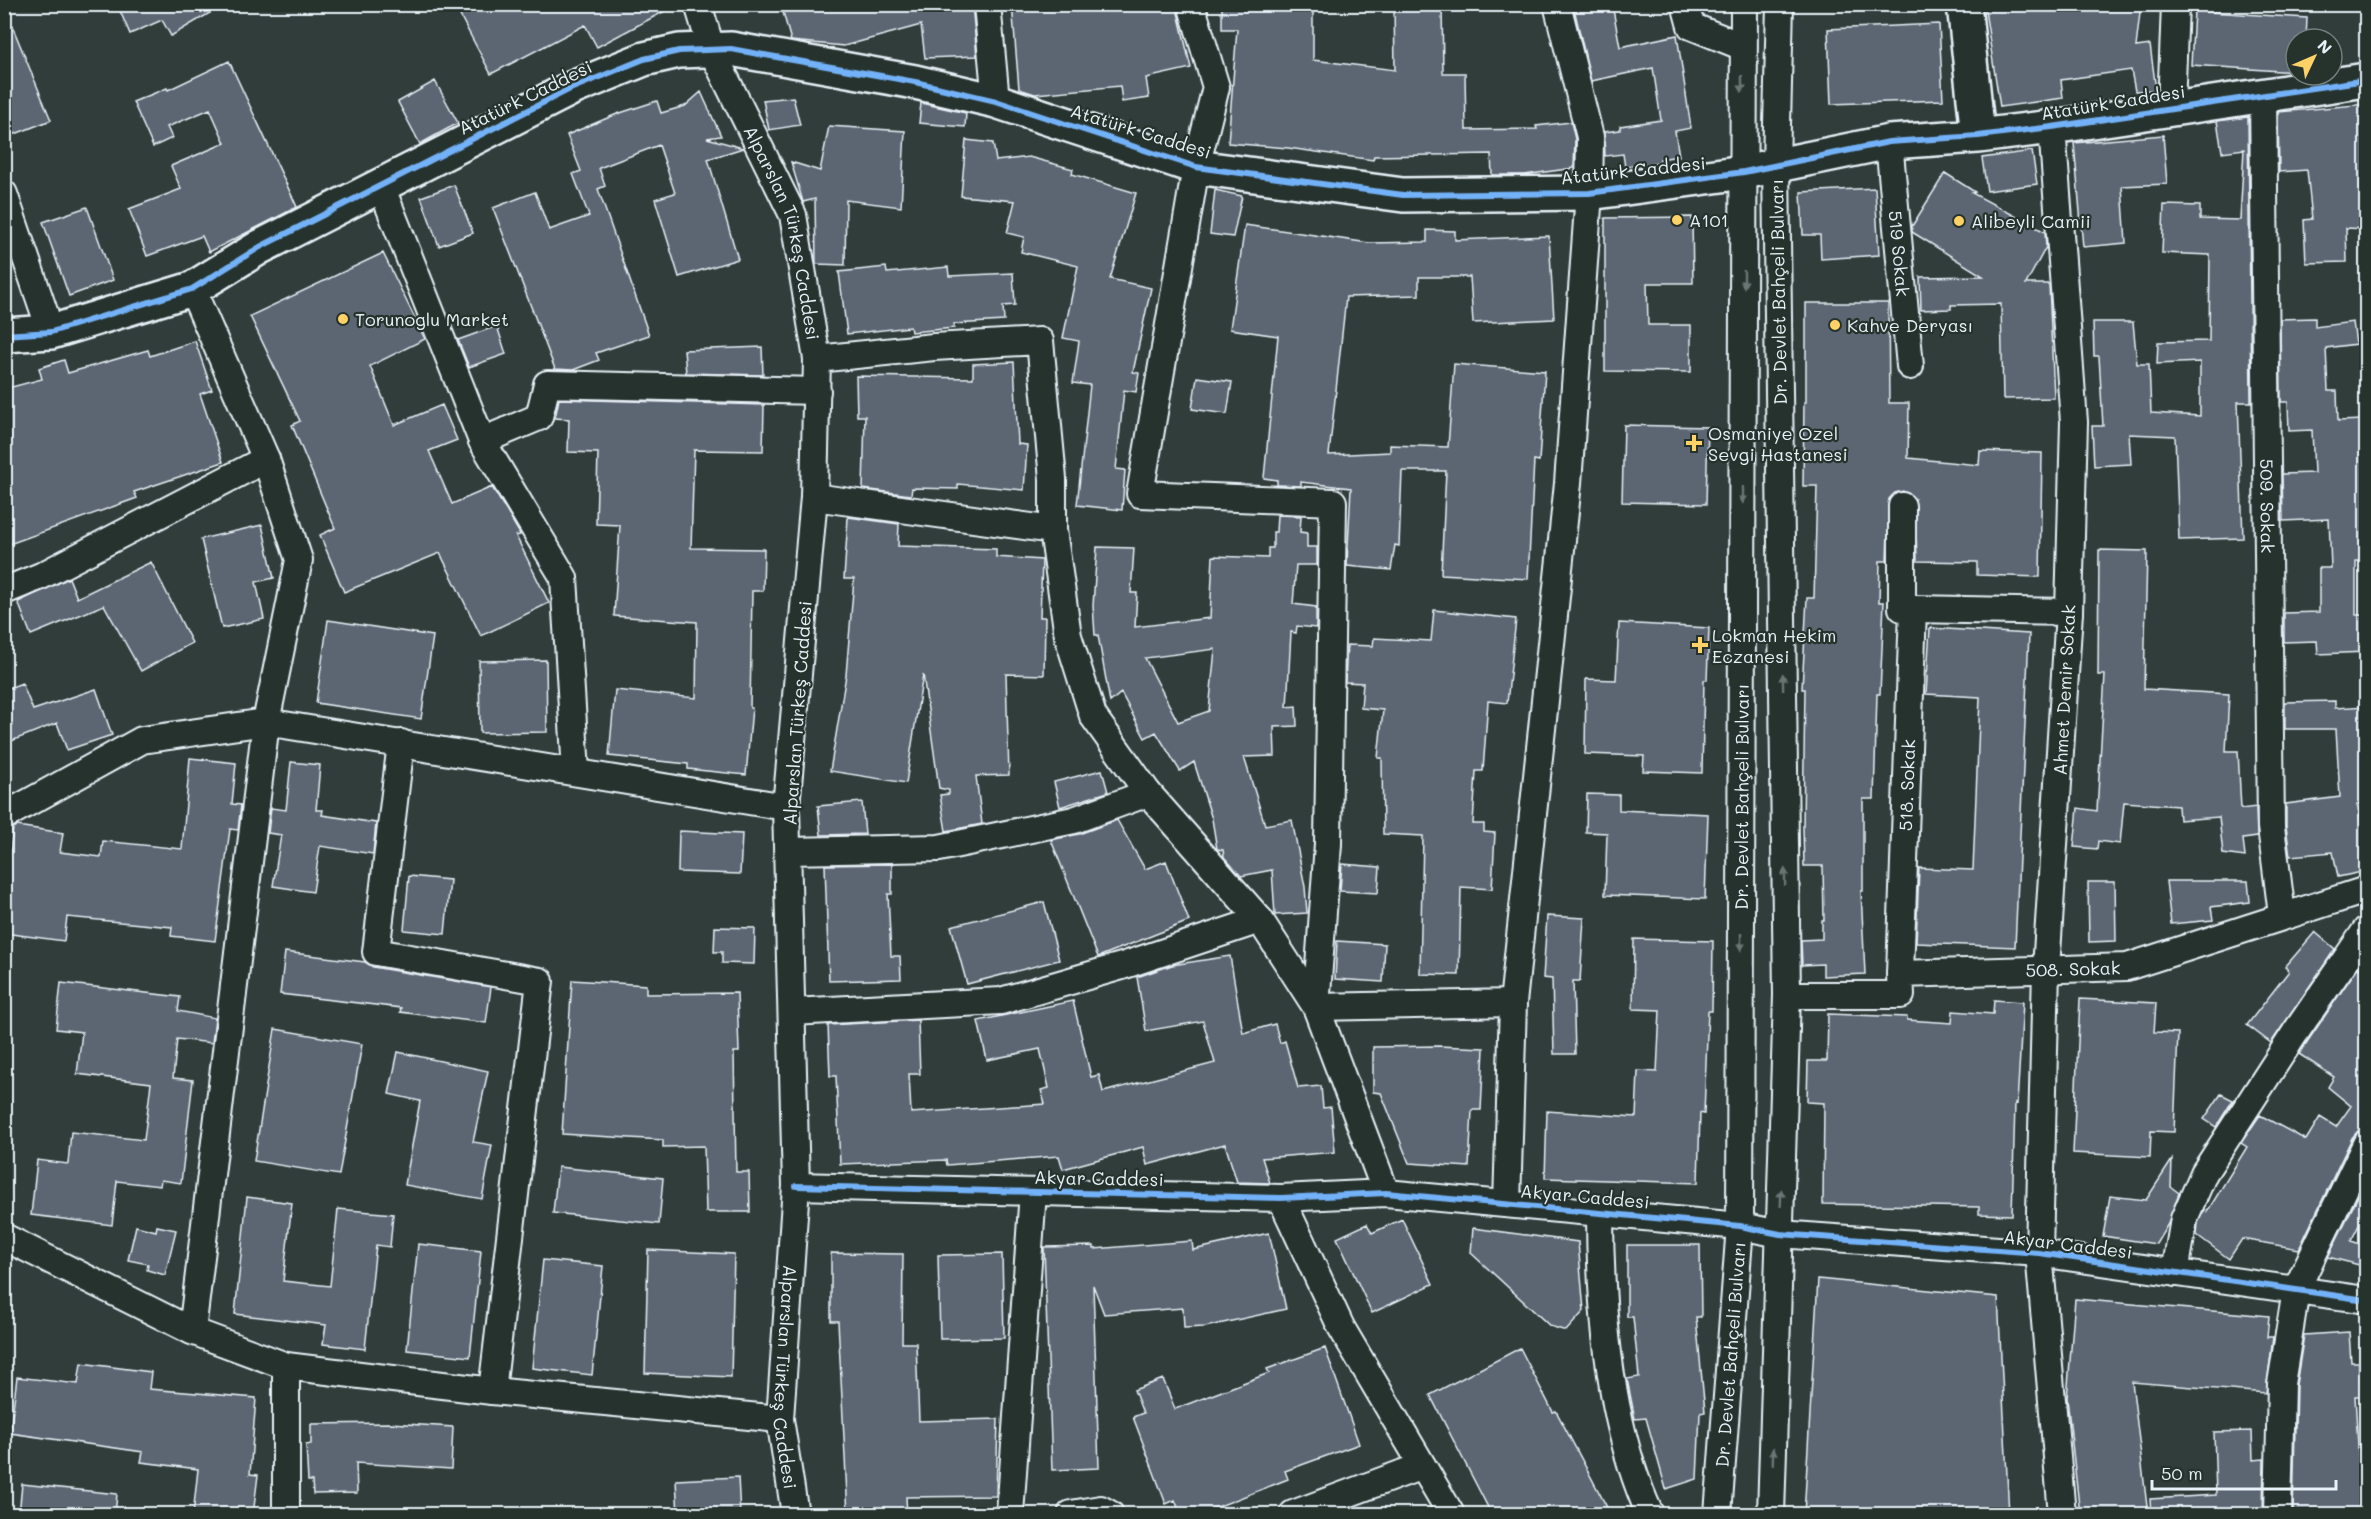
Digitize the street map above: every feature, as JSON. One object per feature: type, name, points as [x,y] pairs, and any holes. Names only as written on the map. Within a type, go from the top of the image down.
[{"type":"street","name":"Alparslan Türkeş Caddesi","points":[[698,4],[712,51],[793,214],[817,359],[814,497],[786,807],[796,1186],[780,1419],[795,1515]]},
{"type":"street","points":[[987,4],[996,101]]},
{"type":"street","points":[[1191,4],[1216,87],[1196,167],[1140,494],[1333,502],[1328,844],[1316,1007]]},
{"type":"street","points":[[1507,1204],[1513,1003],[1568,483],[1589,193],[1590,137],[1557,4]]},
{"type":"street","points":[[1685,4],[1691,26],[1742,46]]},
{"type":"street","name":"Dr. Devlet Bahçeli Bulvarı","points":[[1718,1515],[1740,1226],[1744,172],[1742,46],[1744,4]]},
{"type":"street","name":"Dr. Devlet Bahçeli Bulvarı","points":[[1771,1515],[1787,995],[1776,164],[1780,4]]},
{"type":"street","points":[[1964,4],[1978,136]]},
{"type":"street","points":[[2171,108],[2175,4]]},
{"type":"street","name":"Atatürk Caddesi","points":[[4,335],[51,332],[192,288],[260,247],[570,89],[644,59],[679,51],[730,50],[915,82],[996,101],[1196,167],[1403,195],[1589,193],[1744,172],[1889,142],[1978,136],[2052,127],[2367,80]]},
{"type":"street","name":"509. Sokak","points":[[2263,96],[2271,827],[2282,915]]},
{"type":"street","name":"Ahmet Demir Sokak","points":[[2052,127],[2074,422],[2069,612],[2046,969],[2039,1253],[2062,1515]]},
{"type":"street","name":"519 Sokak","points":[[1889,142],[1910,366]]},
{"type":"street","points":[[381,186],[482,441],[564,578],[576,772]]},
{"type":"street","points":[[4,194],[51,332]]},
{"type":"street","points":[[192,288],[266,459],[299,560],[266,722],[192,1331]]},
{"type":"street","points":[[817,359],[934,347],[1040,341],[1053,479],[1053,530],[1068,636],[1093,716],[1148,793],[1260,920],[1316,1007],[1386,1193]]},
{"type":"street","points":[[482,441],[539,417],[547,384],[817,391]]},
{"type":"street","points":[[4,591],[41,576],[266,459]]},
{"type":"street","points":[[814,497],[1053,530]]},
{"type":"street","name":"518. Sokak","points":[[1900,974],[1908,608],[1902,506]]},
{"type":"street","points":[[1908,608],[2069,612]]},
{"type":"street","points":[[4,816],[142,740],[266,722],[401,742],[786,807]]},
{"type":"street","points":[[401,742],[376,952],[540,981],[492,1391]]},
{"type":"street","points":[[788,851],[939,848],[1074,820],[1148,793]]},
{"type":"street","name":"508. Sokak","points":[[1900,974],[2127,967],[2282,915],[2367,890]]},
{"type":"street","points":[[792,1012],[1001,1001],[1122,966],[1260,920]]},
{"type":"street","points":[[2175,1273],[2184,1218],[2204,1173],[2295,1033],[2367,930]]},
{"type":"street","points":[[1787,995],[1901,995],[1900,974]]},
{"type":"street","points":[[1316,1007],[1513,1003]]},
{"type":"street","points":[[2278,1515],[2281,1384],[2296,1290],[2367,1144]]},
{"type":"street","name":"Akyar Caddesi","points":[[796,1186],[1281,1198],[1386,1193],[1740,1226],[1780,1234],[2039,1253],[2367,1300]]},
{"type":"street","points":[[1010,1515],[1033,1192]]},
{"type":"street","points":[[1281,1198],[1341,1327],[1451,1515]]},
{"type":"street","points":[[1600,1212],[1600,1279],[1615,1390],[1634,1480],[1650,1515]]},
{"type":"street","points":[[4,1237],[192,1331],[286,1366],[492,1391],[780,1419]]},
{"type":"street","points":[[286,1366],[286,1515]]},
{"type":"street","points":[[1293,1515],[1422,1466]]},
{"type":"street","points":[[1071,1515],[1101,1509],[1110,1515]]},
{"type":"building","points":[[117,4],[225,4],[171,36],[162,20],[130,34]]},
{"type":"building","points":[[454,4],[678,4],[597,47],[585,25],[491,74]]},
{"type":"building","points":[[811,4],[972,4],[977,56],[925,58],[921,25],[844,46],[791,41],[783,12]]},
{"type":"building","points":[[1012,4],[1176,4],[1191,68],[1146,78],[1149,98],[1122,102],[1120,86],[1035,94],[1019,89]]},
{"type":"building","points":[[1222,4],[1313,4],[1313,60],[1395,70],[1394,5],[1442,5],[1443,73],[1465,73],[1466,130],[1537,129],[1536,126],[1571,122],[1575,139],[1574,168],[1524,175],[1492,175],[1491,154],[1374,156],[1373,160],[1288,148],[1228,143],[1237,29],[1222,29]]},
{"type":"building","points":[[1573,4],[1612,4],[1620,47],[1677,35],[1691,128],[1675,131],[1679,156],[1660,159],[1660,163],[1625,167],[1623,154],[1605,156],[1604,132],[1620,130],[1620,126],[1661,120],[1653,68],[1591,81]]},
{"type":"building","points":[[1984,4],[2141,4],[2136,47],[2150,45],[2156,90],[2135,91],[2131,70],[2061,80],[2063,98],[2000,107]]},
{"type":"building","points":[[6,11],[51,120],[10,136],[4,122]]},
{"type":"building","points":[[2194,11],[2307,18],[2307,27],[2284,27],[2284,71],[2191,65]]},
{"type":"building","points":[[1939,24],[1943,100],[1831,104],[1828,29]]},
{"type":"building","points":[[229,61],[297,207],[209,252],[202,236],[147,256],[129,209],[181,189],[171,166],[225,143],[210,109],[167,127],[172,138],[153,147],[133,102],[167,88],[168,90]]},
{"type":"building","points":[[435,81],[458,123],[420,144],[398,102]]},
{"type":"building","points":[[701,92],[721,136],[707,138],[743,148],[708,159],[738,259],[679,277],[655,199],[675,193],[659,145],[599,168],[605,186],[598,189],[649,335],[596,353],[599,360],[573,370],[555,369],[493,208],[535,192],[549,230],[589,216],[573,174],[581,171],[567,135],[617,114],[657,101],[661,113],[685,106]]},
{"type":"building","points":[[793,97],[800,125],[769,130],[763,100]]},
{"type":"building","points":[[921,103],[966,113],[965,127],[919,123]]},
{"type":"building","points":[[2367,104],[2367,229],[2346,228],[2347,262],[2306,263],[2304,220],[2312,219],[2307,170],[2279,172],[2278,112]]},
{"type":"building","points":[[2248,117],[2251,402],[2238,402],[2243,538],[2179,540],[2175,436],[2129,434],[2131,464],[2094,466],[2092,426],[2103,426],[2099,356],[2094,356],[2093,322],[2133,322],[2137,364],[2149,364],[2151,413],[2200,416],[2200,362],[2157,364],[2158,342],[2209,341],[2210,255],[2162,253],[2164,205],[2200,206],[2200,219],[2240,220],[2244,149],[2222,152],[2217,121]]},
{"type":"building","points":[[829,126],[905,131],[901,207],[846,200],[845,265],[816,264],[815,199],[803,202],[791,162],[820,171]]},
{"type":"building","points":[[2163,135],[2167,184],[2122,186],[2126,243],[2083,247],[2074,143]]},
{"type":"building","points":[[966,140],[993,143],[996,161],[1029,157],[1073,169],[1072,174],[1136,193],[1110,279],[1151,288],[1133,372],[1139,373],[1136,392],[1124,390],[1116,469],[1125,470],[1122,510],[1077,505],[1090,385],[1073,383],[1079,341],[1063,338],[1078,266],[1021,252],[1024,237],[1007,233],[1015,201],[961,196]]},
{"type":"building","points":[[2032,151],[2037,184],[1987,191],[1982,158]]},
{"type":"building","points":[[1945,173],[1975,192],[1972,193],[2045,232],[2046,247],[2026,284],[2049,284],[2054,398],[2003,399],[2001,304],[1951,305],[1951,309],[1921,310],[1920,277],[1983,276],[1912,232],[1912,226]]},
{"type":"building","points":[[454,185],[473,233],[439,246],[421,197]]},
{"type":"building","points":[[1875,188],[1879,255],[1821,259],[1820,235],[1803,235],[1801,192]]},
{"type":"building","points":[[1215,190],[1242,196],[1233,237],[1210,234]]},
{"type":"building","points":[[87,207],[113,280],[69,296],[43,222]]},
{"type":"building","points":[[1692,217],[1693,283],[1647,283],[1648,325],[1691,325],[1691,372],[1605,371],[1605,218]]},
{"type":"building","points":[[1245,225],[1369,243],[1427,242],[1427,230],[1455,231],[1455,240],[1549,236],[1554,319],[1473,323],[1470,277],[1419,277],[1419,295],[1346,297],[1329,455],[1390,452],[1390,445],[1448,447],[1454,364],[1545,371],[1539,461],[1534,460],[1528,579],[1441,574],[1446,471],[1402,471],[1399,546],[1395,545],[1391,570],[1347,566],[1351,488],[1301,482],[1301,486],[1277,485],[1277,480],[1264,478],[1278,336],[1230,329]]},
{"type":"building","points":[[383,253],[425,339],[370,366],[394,425],[442,405],[457,440],[429,451],[452,504],[492,487],[519,532],[520,535],[516,536],[549,603],[481,636],[440,553],[344,592],[320,535],[335,528],[292,425],[300,421],[250,316]]},
{"type":"building","points":[[886,267],[887,273],[948,267],[949,276],[1013,273],[1015,305],[1003,306],[1004,321],[954,324],[954,328],[911,332],[910,327],[847,334],[839,272]]},
{"type":"building","points":[[1806,303],[1888,303],[1889,403],[1909,403],[1908,458],[1979,465],[1980,451],[2042,453],[2040,577],[1977,575],[1977,562],[1917,561],[1915,499],[1903,491],[1895,493],[1889,499],[1887,561],[1880,561],[1879,602],[1884,602],[1880,694],[1877,694],[1874,799],[1863,799],[1863,891],[1861,891],[1865,974],[1823,976],[1823,964],[1802,965],[1801,940],[1822,939],[1822,920],[1824,920],[1823,866],[1804,866],[1805,689],[1802,689],[1807,598],[1814,598],[1817,486],[1803,486]]},
{"type":"building","points":[[2315,318],[2315,327],[2353,322],[2356,344],[2326,348],[2328,391],[2337,391],[2338,421],[2363,420],[2367,561],[2356,561],[2356,615],[2367,615],[2367,652],[2318,654],[2317,641],[2284,642],[2284,613],[2319,612],[2319,568],[2331,568],[2329,519],[2283,521],[2282,474],[2314,473],[2312,430],[2289,431],[2288,402],[2281,402],[2280,319]]},
{"type":"building","points":[[497,326],[506,354],[469,367],[458,340]]},
{"type":"building","points":[[195,341],[212,390],[200,394],[223,462],[134,492],[137,498],[4,546],[4,389],[42,379],[39,368],[64,360],[68,373],[148,350],[150,356]]},
{"type":"building","points":[[762,347],[763,375],[686,373],[684,350]]},
{"type":"building","points":[[1014,362],[1018,444],[1027,445],[1024,490],[958,484],[958,489],[912,488],[911,495],[863,489],[865,416],[857,416],[856,376],[973,378],[973,364]]},
{"type":"building","points":[[1197,377],[1232,382],[1227,414],[1192,409]]},
{"type":"building","points":[[559,399],[764,405],[763,451],[694,450],[691,548],[764,549],[763,591],[752,591],[750,708],[752,708],[746,775],[688,769],[688,764],[609,756],[615,690],[696,698],[697,622],[614,616],[620,525],[596,524],[598,453],[568,452],[569,419],[555,418]]},
{"type":"building","points":[[1624,425],[1708,427],[1706,504],[1622,502]]},
{"type":"building","points":[[1277,515],[1301,516],[1300,532],[1307,533],[1307,547],[1317,547],[1317,565],[1296,565],[1293,604],[1316,607],[1316,628],[1297,626],[1296,633],[1291,632],[1287,707],[1296,706],[1297,726],[1274,727],[1275,756],[1244,757],[1265,825],[1292,820],[1305,887],[1307,913],[1275,915],[1272,870],[1241,876],[1224,857],[1223,850],[1217,849],[1212,819],[1194,762],[1180,771],[1156,732],[1145,738],[1121,693],[1110,702],[1098,635],[1095,635],[1093,606],[1097,547],[1134,548],[1131,593],[1137,593],[1135,627],[1210,618],[1213,556],[1268,558],[1268,548],[1273,548],[1273,532],[1276,532]],"holes":[[[1215,649],[1209,711],[1178,722],[1145,658]]]},
{"type":"building","points":[[848,517],[899,524],[898,546],[996,549],[996,557],[1042,560],[1040,617],[1045,617],[1044,675],[1006,674],[1009,775],[976,776],[982,824],[946,831],[940,795],[949,794],[949,790],[939,788],[923,674],[906,783],[830,771],[846,675],[854,579],[844,579]]},
{"type":"building","points":[[262,525],[274,578],[256,582],[264,619],[222,628],[201,539]]},
{"type":"building","points":[[2099,550],[2147,551],[2144,689],[2229,694],[2226,751],[2238,751],[2241,809],[2256,807],[2257,837],[2243,839],[2245,857],[2223,854],[2219,817],[2179,820],[2178,806],[2124,802],[2120,844],[2098,841],[2097,849],[2074,847],[2078,808],[2097,811],[2105,675],[2098,675]]},
{"type":"building","points":[[151,562],[192,643],[141,671],[104,605],[31,635],[18,602],[69,578],[77,598]]},
{"type":"building","points":[[1434,610],[1516,619],[1507,703],[1488,701],[1483,771],[1476,771],[1473,824],[1484,824],[1484,832],[1495,833],[1492,889],[1461,887],[1459,975],[1420,974],[1423,836],[1383,834],[1382,758],[1378,758],[1383,710],[1361,708],[1363,683],[1345,682],[1347,645],[1373,646],[1374,638],[1431,641]]},
{"type":"building","points":[[328,620],[433,636],[421,719],[316,703]]},
{"type":"building","points":[[1619,623],[1709,628],[1707,680],[1704,680],[1702,773],[1643,771],[1644,756],[1585,754],[1586,679],[1616,680]]},
{"type":"building","points":[[1930,628],[2029,634],[2015,947],[1916,943],[1919,868],[1973,870],[1980,697],[1926,694]]},
{"type":"building","points":[[546,660],[547,732],[480,733],[479,661]]},
{"type":"building","points":[[22,683],[33,710],[96,689],[112,735],[67,750],[57,723],[4,744],[4,690]]},
{"type":"building","points":[[2335,701],[2335,708],[2367,706],[2367,803],[2357,804],[2367,848],[2367,871],[2338,877],[2333,852],[2290,856],[2286,826],[2286,804],[2340,797],[2336,729],[2285,729],[2285,702]]},
{"type":"building","points":[[190,758],[236,763],[232,804],[241,805],[238,830],[230,829],[215,941],[171,936],[172,927],[67,917],[64,941],[4,933],[4,861],[9,861],[13,828],[17,826],[63,833],[60,852],[101,857],[103,841],[182,849]]},
{"type":"building","points":[[291,762],[320,765],[316,810],[323,810],[322,815],[376,823],[373,854],[320,846],[313,892],[273,886],[281,835],[268,833],[271,808],[286,810]]},
{"type":"building","points":[[1102,770],[1108,792],[1060,807],[1054,782]]},
{"type":"building","points":[[1587,794],[1619,795],[1619,810],[1708,814],[1705,899],[1605,895],[1607,833],[1586,832]]},
{"type":"building","points":[[862,802],[865,834],[821,835],[818,806]]},
{"type":"building","points":[[1117,820],[1145,869],[1166,861],[1189,921],[1098,957],[1051,840],[1079,834]]},
{"type":"building","points":[[679,831],[742,834],[740,874],[678,872]]},
{"type":"building","points":[[892,864],[892,894],[888,894],[891,956],[900,956],[901,979],[829,981],[825,865]]},
{"type":"building","points":[[1342,864],[1380,867],[1378,893],[1340,891]]},
{"type":"building","points":[[409,876],[450,880],[445,934],[404,930]]},
{"type":"building","points":[[2166,881],[2248,881],[2250,902],[2211,907],[2213,920],[2171,924]]},
{"type":"building","points":[[2088,882],[2115,882],[2116,941],[2089,942]]},
{"type":"building","points":[[1044,902],[1059,960],[967,984],[951,926]]},
{"type":"building","points":[[1547,916],[1584,918],[1580,981],[1573,981],[1575,1054],[1554,1054],[1552,979],[1543,978]]},
{"type":"building","points":[[715,927],[755,928],[754,964],[722,963],[722,952],[714,952]]},
{"type":"building","points":[[2315,932],[2335,949],[2271,1043],[2247,1025],[2289,971],[2285,967]]},
{"type":"building","points":[[1634,939],[1713,941],[1712,1011],[1708,1011],[1704,1114],[1700,1113],[1698,1183],[1545,1178],[1547,1111],[1636,1117],[1638,1071],[1657,1072],[1660,1010],[1633,1009]]},
{"type":"building","points":[[1337,941],[1385,944],[1383,982],[1335,979]]},
{"type":"building","points":[[285,952],[365,962],[373,967],[491,987],[486,1023],[400,1012],[401,1008],[280,994]]},
{"type":"building","points":[[1230,956],[1243,1033],[1275,1024],[1280,1043],[1285,1041],[1298,1088],[1321,1086],[1323,1108],[1331,1107],[1335,1152],[1262,1158],[1270,1183],[1237,1182],[1225,1144],[1147,1165],[1143,1147],[1063,1169],[1059,1156],[947,1165],[946,1160],[840,1164],[836,1076],[830,1076],[828,1025],[918,1020],[920,1074],[909,1074],[911,1113],[1045,1104],[1041,1090],[1049,1088],[1040,1049],[987,1060],[978,1021],[1073,1001],[1091,1077],[1099,1075],[1103,1092],[1215,1063],[1203,1021],[1146,1031],[1137,977],[1172,965]]},
{"type":"building","points":[[2358,967],[2367,974],[2367,1129],[2358,1131],[2352,1138],[2299,1249],[2242,1239],[2229,1259],[2197,1235],[2198,1223],[2204,1210],[2207,1212],[2247,1147],[2241,1143],[2260,1115],[2306,1140],[2320,1117],[2336,1127],[2351,1106],[2328,1087],[2334,1077],[2299,1054]]},
{"type":"building","points":[[572,980],[646,985],[646,994],[737,993],[739,1052],[734,1052],[736,1172],[749,1172],[750,1212],[706,1212],[704,1146],[663,1147],[663,1140],[562,1134]]},
{"type":"building","points":[[61,983],[180,997],[178,1011],[215,1018],[212,1043],[177,1039],[173,1078],[193,1080],[181,1183],[161,1180],[160,1186],[117,1181],[112,1225],[31,1215],[37,1160],[68,1164],[71,1132],[144,1140],[151,1083],[77,1074],[82,1032],[56,1029]]},
{"type":"building","points":[[2080,999],[2156,1003],[2154,1032],[2178,1033],[2174,1132],[2151,1131],[2150,1157],[2073,1153]]},
{"type":"building","points":[[1994,1000],[2023,1002],[2017,1104],[2015,1103],[2012,1215],[1979,1214],[1979,1207],[1823,1204],[1824,1103],[1807,1102],[1808,1061],[1827,1061],[1828,1014],[1907,1017],[1907,1020],[1952,1023],[1953,1011],[1993,1014]]},
{"type":"building","points":[[275,1029],[362,1044],[339,1175],[254,1161]]},
{"type":"building","points":[[1373,1047],[1484,1048],[1481,1110],[1472,1110],[1469,1167],[1409,1163],[1381,1093],[1373,1092]]},
{"type":"building","points":[[398,1052],[488,1071],[473,1142],[492,1145],[482,1199],[405,1185],[420,1101],[389,1094]]},
{"type":"building","points":[[2221,1094],[2233,1100],[2216,1127],[2204,1119]]},
{"type":"building","points":[[2172,1160],[2171,1187],[2179,1193],[2168,1224],[2156,1244],[2103,1236],[2110,1196],[2146,1200]]},
{"type":"building","points":[[558,1167],[663,1178],[659,1224],[553,1213]]},
{"type":"building","points":[[2367,1178],[2367,1209],[2351,1241],[2367,1246],[2367,1267],[2328,1257]]},
{"type":"building","points":[[247,1197],[292,1203],[283,1281],[330,1286],[338,1209],[393,1214],[390,1247],[376,1245],[365,1349],[323,1344],[326,1325],[235,1314]]},
{"type":"building","points":[[1402,1219],[1433,1284],[1372,1313],[1337,1238],[1367,1224],[1372,1233]]},
{"type":"building","points":[[136,1226],[156,1231],[157,1226],[176,1230],[165,1275],[147,1270],[148,1264],[128,1260]]},
{"type":"building","points":[[1473,1228],[1578,1242],[1584,1311],[1566,1331],[1550,1326],[1471,1253]]},
{"type":"building","points":[[1269,1233],[1286,1309],[1205,1327],[1184,1328],[1183,1308],[1104,1314],[1093,1285],[1099,1468],[1052,1470],[1044,1247],[1094,1246],[1094,1249],[1192,1241],[1193,1250]]},
{"type":"building","points":[[418,1244],[481,1251],[470,1357],[407,1350]]},
{"type":"building","points":[[1627,1245],[1700,1245],[1701,1317],[1696,1317],[1705,1412],[1700,1413],[1697,1479],[1666,1489],[1646,1418],[1635,1419],[1627,1379],[1639,1377],[1633,1317],[1627,1317]]},
{"type":"building","points":[[648,1250],[734,1254],[731,1377],[645,1373]]},
{"type":"building","points":[[831,1253],[903,1254],[902,1343],[916,1343],[919,1421],[998,1419],[996,1496],[906,1497],[907,1515],[848,1515],[838,1321],[831,1321]]},
{"type":"building","points":[[1002,1254],[1004,1338],[940,1339],[938,1255]]},
{"type":"building","points":[[543,1260],[603,1266],[592,1375],[532,1368]]},
{"type":"building","points":[[1818,1279],[1998,1297],[2009,1515],[1804,1515]]},
{"type":"building","points":[[2075,1299],[2269,1316],[2267,1337],[2273,1337],[2266,1393],[2132,1382],[2148,1515],[2080,1515],[2067,1398]]},
{"type":"building","points":[[2349,1332],[2351,1362],[2359,1362],[2361,1396],[2355,1396],[2359,1462],[2367,1462],[2367,1515],[2293,1515],[2296,1385],[2304,1335]]},
{"type":"building","points":[[1325,1348],[1359,1444],[1285,1471],[1288,1479],[1197,1515],[1181,1515],[1175,1500],[1166,1504],[1133,1417],[1143,1413],[1134,1390],[1163,1379],[1175,1409],[1269,1373],[1267,1369]]},
{"type":"building","points":[[1520,1348],[1611,1515],[1492,1515],[1430,1395]]},
{"type":"building","points":[[81,1363],[151,1372],[149,1389],[256,1398],[250,1474],[258,1475],[253,1515],[193,1515],[198,1469],[141,1462],[143,1452],[10,1433],[17,1377],[78,1384]]},
{"type":"building","points":[[390,1423],[453,1427],[451,1469],[356,1463],[357,1493],[313,1494],[312,1481],[308,1481],[306,1445],[311,1444],[311,1424]]},
{"type":"building","points":[[2252,1431],[2253,1460],[2264,1459],[2263,1515],[2151,1515],[2150,1499],[2216,1495],[2214,1432]]},
{"type":"building","points":[[738,1477],[740,1515],[678,1515],[676,1480]]},
{"type":"building","points":[[22,1484],[117,1494],[115,1515],[19,1515]]},
{"type":"cycle path","points":[[4,335],[51,332],[192,289],[260,247],[570,89],[644,59],[679,51],[731,49],[915,82],[996,101],[1196,167],[1403,195],[1589,193],[1744,172],[1889,142],[1978,136],[2052,127],[2366,80]]},
{"type":"cycle path","points":[[796,1186],[1281,1198],[1386,1193],[1740,1226],[1780,1234],[2039,1253],[2366,1300]]},
{"type":"place","name":"A101","points":[[1677,220]]},
{"type":"place","name":"Alibeyli Camii","points":[[1959,221]]},
{"type":"place","name":"Torunoglu Market","points":[[343,319]]},
{"type":"place","name":"Kahve Deryası","points":[[1835,325]]},
{"type":"place","name":"Osmaniye Ozel Sevgi Hastanesi","points":[[1694,443]]},
{"type":"place","name":"Lokman Hekim Eczanesi","points":[[1700,645]]}]
